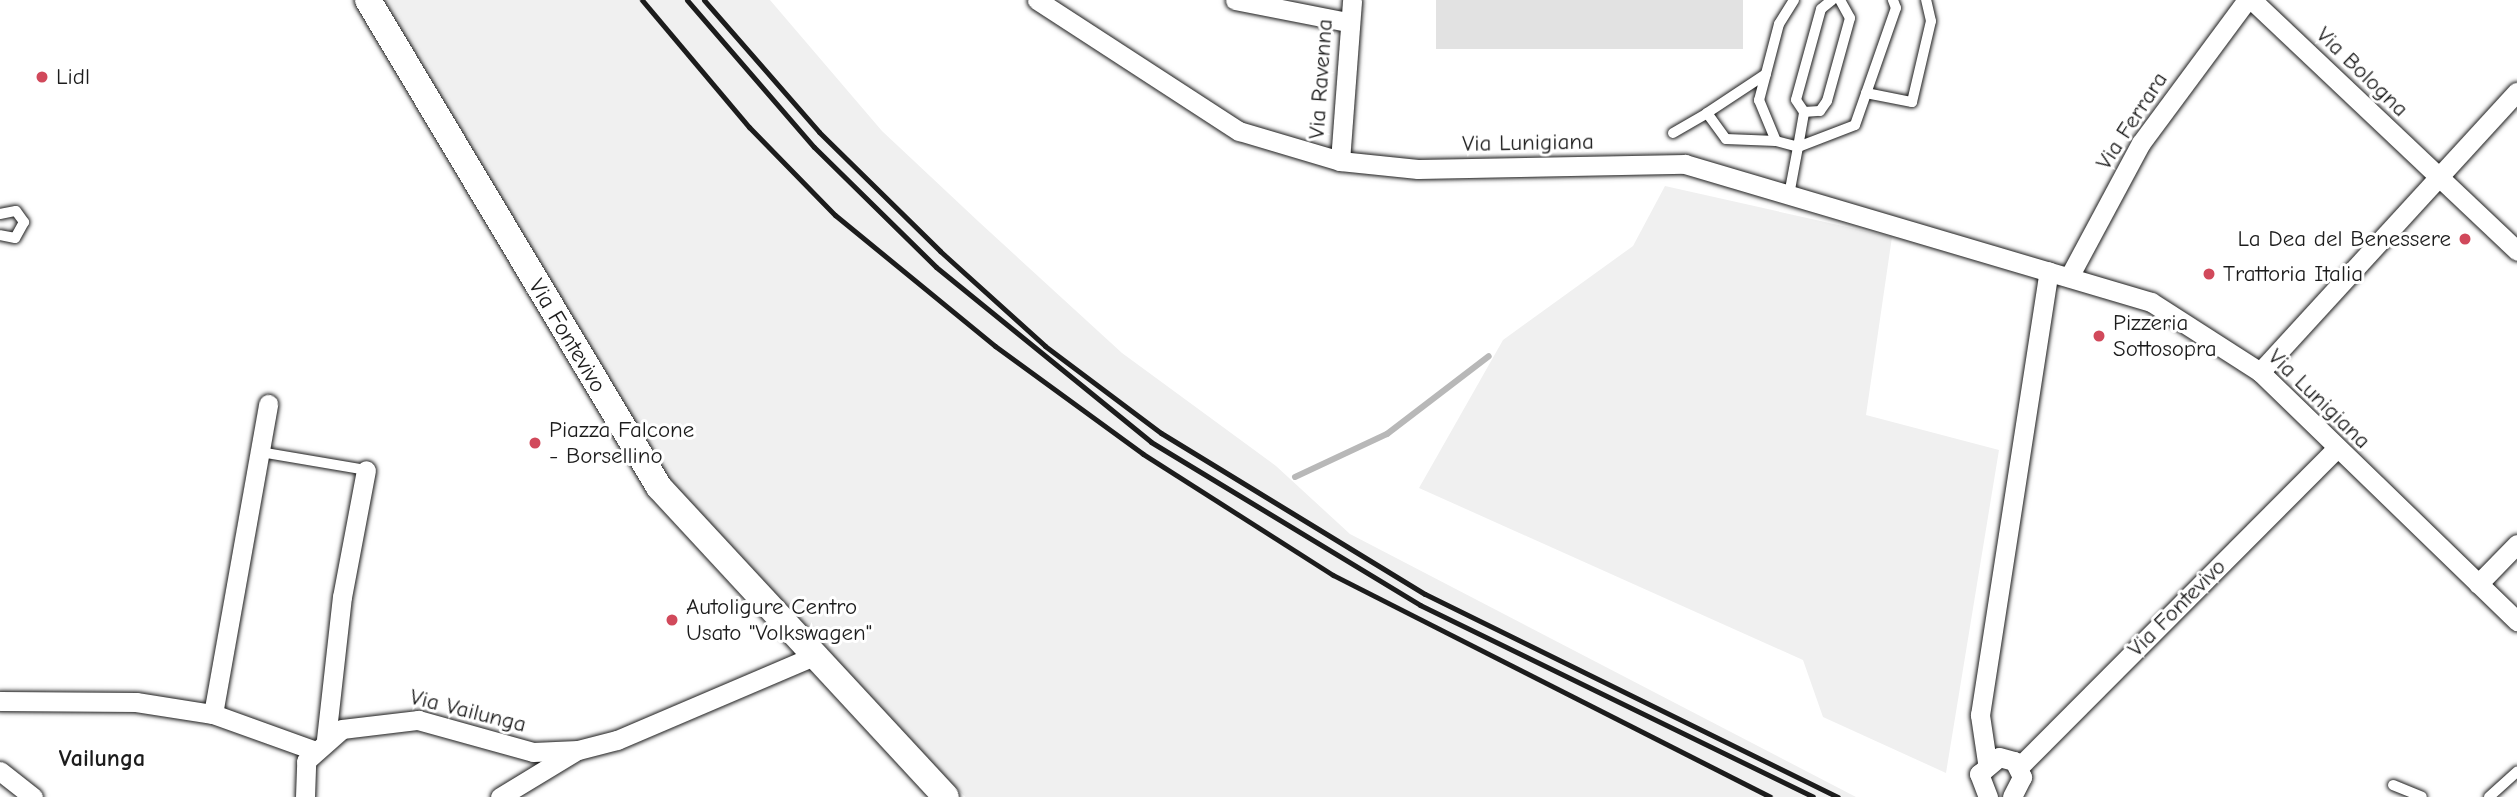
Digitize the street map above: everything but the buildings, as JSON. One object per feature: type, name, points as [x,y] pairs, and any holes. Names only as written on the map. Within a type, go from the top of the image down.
[{"type":"street","name":"Via Fontevivo","points":[[368,0],[635,452],[659,487],[946,797]]},
{"type":"street","name":"Via Lunigiana","points":[[1037,0],[1240,131],[1340,161],[1418,169],[1685,164],[2151,302],[2260,372],[2336,449],[2517,621]]},
{"type":"street","points":[[1235,0],[1347,22]]},
{"type":"street","name":"Via Ravenna","points":[[1340,161],[1347,22],[1352,0]]},
{"type":"street","points":[[2251,1],[2290,26]]},
{"type":"street","name":"Via Bologna","points":[[2251,1],[2438,180],[2517,251]]},
{"type":"street","name":"Via Ferrara","points":[[2069,278],[2141,143],[2251,1]]},
{"type":"street","points":[[2260,372],[2517,92]]},
{"type":"street","points":[[1986,797],[1978,782],[1987,762],[1980,715],[2049,271]]},
{"type":"street","points":[[213,714],[268,404]]},
{"type":"street","name":"Via Fontevivo","points":[[2019,767],[2336,449]]},
{"type":"street","points":[[305,797],[303,775],[320,744],[342,597],[366,470]]},
{"type":"street","points":[[2478,584],[2517,544]]},
{"type":"street","name":"Via Vailunga","points":[[320,744],[342,729],[397,718],[533,752],[578,750],[617,740],[816,655]]},
{"type":"street","points":[[0,701],[136,702],[213,714],[320,744]]},
{"type":"street","name":"Via Vailunga","points":[[512,794],[578,750]]},
{"type":"street","points":[[1987,762],[2007,758],[2019,767],[2020,795]]},
{"type":"street","points":[[0,771],[33,797]]},
{"type":"lane","points":[[1776,141],[1759,100],[1779,24],[1794,0]]},
{"type":"lane","points":[[1788,196],[1804,112],[1796,100],[1821,9],[1832,0]]},
{"type":"lane","points":[[1804,112],[1820,111],[1827,101],[1850,18],[1840,0]]},
{"type":"lane","points":[[1707,113],[1726,139],[1776,141],[1798,147],[1855,125],[1896,8],[1893,0]]},
{"type":"lane","points":[[1866,93],[1912,102],[1931,21],[1929,2]]},
{"type":"lane","points":[[1673,133],[1766,74]]},
{"type":"lane","points":[[0,235],[15,238],[24,227],[16,211],[1,212]]},
{"type":"lane","points":[[260,452],[366,470]]},
{"type":"lane","points":[[2489,797],[2517,772]]},
{"type":"lane","points":[[2393,785],[2422,797]]},
{"type":"shaded area","points":[[376,0],[770,0],[882,131],[979,222],[1122,353],[1276,466],[1350,534],[1856,797],[965,797],[665,482]]},
{"type":"shaded area","points":[[1436,0],[1743,0],[1743,49],[1436,49]]},
{"type":"shaded area","points":[[1665,186],[1892,237],[1866,415],[1999,450],[1946,773],[1823,717],[1803,660],[1419,488],[1503,340],[1633,246]]},
{"type":"waterway","points":[[1295,477],[1387,434],[1489,356]]},
{"type":"railway","points":[[642,0],[749,127],[835,215],[995,346],[1143,454],[1333,575],[1770,797]]},
{"type":"railway","points":[[687,0],[814,147],[936,267],[1151,442],[1420,605],[1813,797]]},
{"type":"railway","points":[[704,0],[819,132],[940,251],[1045,346],[1161,433],[1425,594],[1838,797]]},
{"type":"place","name":"Lidl","points":[[42,77]]},
{"type":"place","name":"La Dea del Benessere","points":[[2465,239]]},
{"type":"place","name":"Trattoria Italia","points":[[2209,274]]},
{"type":"place","name":"Pizzeria Sottosopra","points":[[2099,336]]},
{"type":"place","name":"Piazza Falcone - Borsellino","points":[[535,443]]},
{"type":"place","name":"Autoligure Centro Usato \"Volkswagen\"","points":[[672,620]]},
{"type":"district","name":"Vailunga","points":[[102,759]]}]
